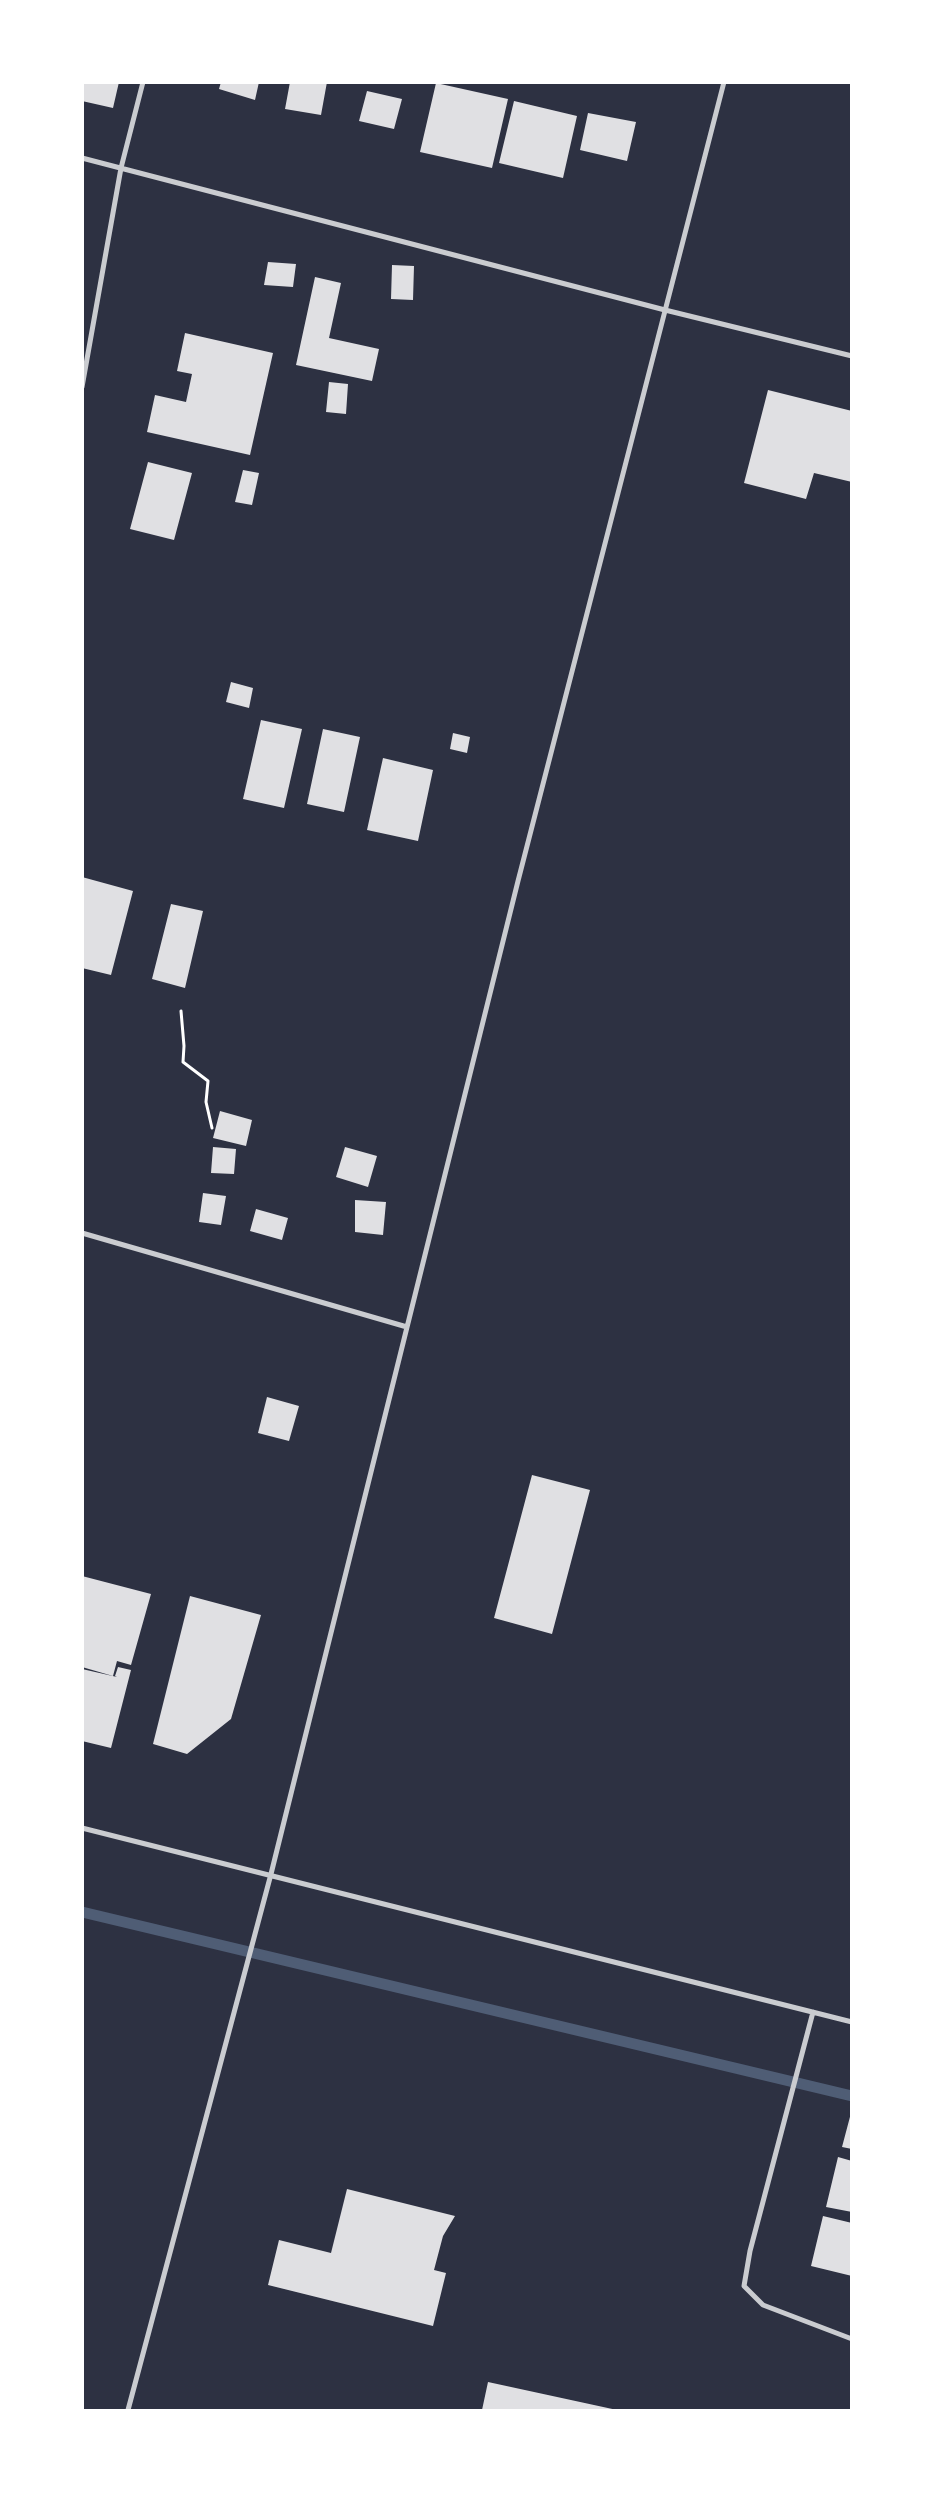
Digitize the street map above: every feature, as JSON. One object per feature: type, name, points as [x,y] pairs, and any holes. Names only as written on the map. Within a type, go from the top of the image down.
[{"type":"street","points":[[82,387],[122,168],[143,82]]},
{"type":"street","points":[[128,2410],[271,1874],[518,881],[724,82]]},
{"type":"street","points":[[82,158],[665,310],[852,356]]},
{"type":"street","points":[[82,1233],[407,1327]]},
{"type":"street","points":[[82,1828],[271,1874],[852,2022]]},
{"type":"street","points":[[813,2012],[750,2250],[744,2286],[763,2305],[852,2338]]},
{"type":"path","points":[[181,1011],[184,1046],[183,1062],[208,1081],[206,1102],[212,1128]]},
{"type":"building","points":[[82,82],[119,82],[113,108],[82,101]]},
{"type":"building","points":[[221,82],[259,82],[255,100],[219,89]]},
{"type":"building","points":[[290,82],[327,82],[321,115],[285,109]]},
{"type":"building","points":[[436,83],[508,99],[492,168],[420,152]]},
{"type":"building","points":[[367,91],[402,99],[394,129],[359,121]]},
{"type":"building","points":[[514,101],[577,116],[563,178],[499,163]]},
{"type":"building","points":[[588,113],[636,122],[627,161],[580,150]]},
{"type":"building","points":[[268,262],[296,264],[293,287],[264,285]]},
{"type":"building","points":[[392,265],[414,266],[413,300],[391,299]]},
{"type":"building","points":[[315,277],[341,283],[329,338],[379,349],[372,381],[296,365]]},
{"type":"building","points":[[185,333],[273,353],[250,455],[147,432],[155,395],[186,402],[192,374],[177,371]]},
{"type":"building","points":[[329,382],[348,384],[346,414],[326,412]]},
{"type":"building","points":[[768,390],[852,411],[852,482],[814,473],[806,499],[744,483]]},
{"type":"building","points":[[148,462],[192,473],[174,540],[130,529]]},
{"type":"building","points":[[243,470],[259,473],[252,505],[235,502]]},
{"type":"building","points":[[231,682],[253,688],[249,708],[226,702]]},
{"type":"building","points":[[261,720],[302,729],[284,808],[243,799]]},
{"type":"building","points":[[323,729],[360,737],[344,812],[307,804]]},
{"type":"building","points":[[453,733],[470,737],[467,753],[450,749]]},
{"type":"building","points":[[383,758],[433,770],[418,841],[367,830]]},
{"type":"building","points":[[82,877],[133,891],[111,975],[82,968]]},
{"type":"building","points":[[171,904],[203,911],[185,988],[152,979]]},
{"type":"building","points":[[220,1111],[252,1120],[246,1146],[213,1138]]},
{"type":"building","points":[[213,1147],[236,1149],[234,1174],[211,1173]]},
{"type":"building","points":[[345,1147],[377,1156],[368,1187],[336,1177]]},
{"type":"building","points":[[203,1193],[226,1196],[221,1225],[199,1222]]},
{"type":"building","points":[[355,1200],[386,1202],[383,1235],[355,1232]]},
{"type":"building","points":[[256,1209],[288,1218],[282,1240],[250,1231]]},
{"type":"building","points":[[267,1397],[299,1406],[289,1441],[258,1433]]},
{"type":"building","points":[[532,1475],[590,1490],[552,1634],[494,1618]]},
{"type":"building","points":[[82,1576],[151,1594],[131,1665],[117,1661],[113,1676],[82,1667]]},
{"type":"building","points":[[190,1596],[261,1615],[231,1719],[187,1754],[153,1744]]},
{"type":"building","points":[[118,1667],[131,1670],[111,1748],[82,1741],[82,1669],[117,1677],[115,1676]]},
{"type":"building","points":[[852,2114],[852,2149],[842,2147]]},
{"type":"building","points":[[838,2157],[852,2161],[852,2212],[826,2207]]},
{"type":"building","points":[[347,2189],[455,2216],[443,2236],[434,2270],[446,2273],[433,2326],[268,2285],[279,2240],[331,2253]]},
{"type":"building","points":[[823,2216],[852,2223],[852,2276],[811,2266]]},
{"type":"building","points":[[488,2382],[617,2410],[482,2410]]},
{"type":"waterway","points":[[82,1912],[852,2096]]}]
